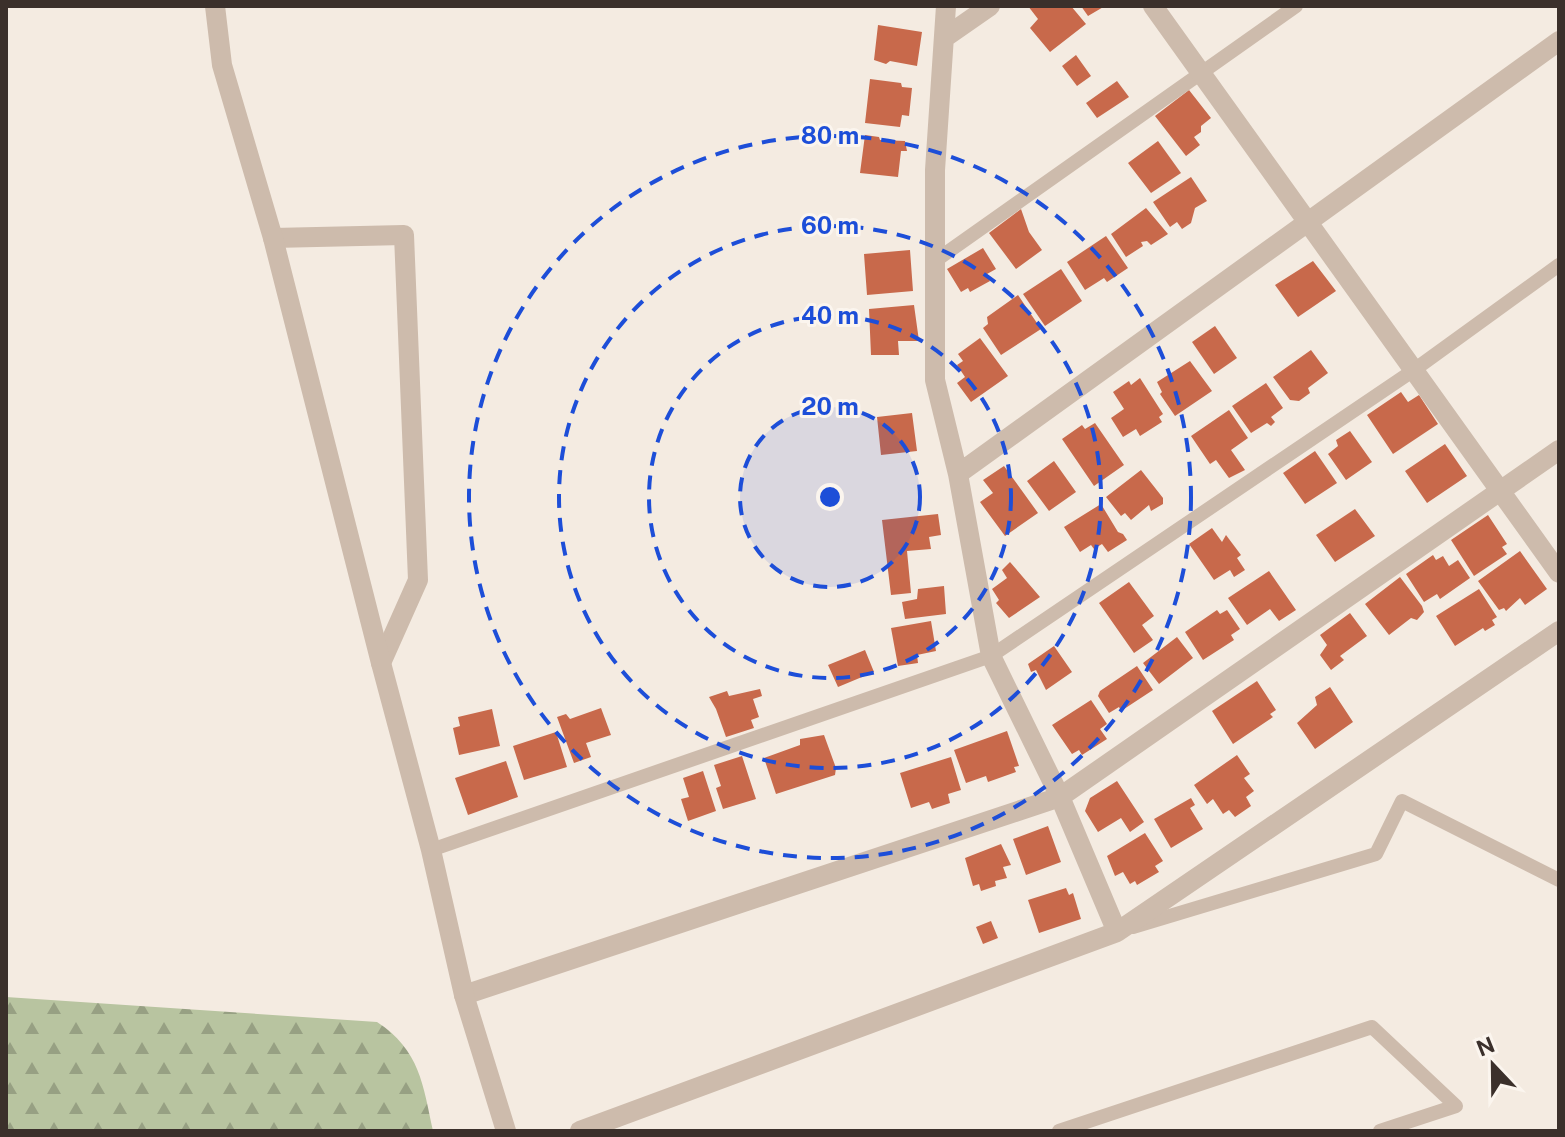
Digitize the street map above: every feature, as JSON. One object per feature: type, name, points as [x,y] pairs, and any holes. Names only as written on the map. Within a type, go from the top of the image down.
[{"type":"street","points":[[215,6],[222,65],[273,238],[431,850],[464,995],[506,1131]]},
{"type":"street","points":[[946,6],[935,170],[935,380],[958,474],[991,656],[1060,797],[1117,932]]},
{"type":"street","points":[[944,38],[990,6]]},
{"type":"street","points":[[1153,6],[1559,573]]},
{"type":"street","points":[[958,474],[1559,41]]},
{"type":"street","points":[[273,238],[404,235],[418,580],[381,663]]},
{"type":"street","points":[[464,995],[1060,797],[1559,450]]},
{"type":"street","points":[[580,1131],[1117,932],[1559,631]]},
{"type":"lane","points":[[935,261],[1296,6]]},
{"type":"lane","points":[[431,850],[991,656],[1414,370],[1559,265]]},
{"type":"lane","points":[[1117,932],[1376,854],[1402,801],[1559,880]]},
{"type":"lane","points":[[1059,1131],[1372,1027],[1456,1106],[1380,1131]]},
{"type":"green space","points":[[6,997],[377,1022],[402,1044],[411,1057],[422,1084],[433,1131],[6,1131]]},
{"type":"building","points":[[1028,6],[1071,6],[1086,24],[1050,52],[1030,28],[1038,19]]},
{"type":"building","points":[[1081,6],[1105,6],[1088,16]]},
{"type":"building","points":[[878,25],[922,32],[917,66],[874,60]]},
{"type":"building","points":[[1076,55],[1091,76],[1077,86],[1062,66]]},
{"type":"building","points":[[870,79],[901,83],[902,87],[912,88],[909,116],[902,115],[900,127],[865,123]]},
{"type":"building","points":[[1117,81],[1129,97],[1097,118],[1086,103]]},
{"type":"building","points":[[1189,90],[1211,118],[1194,137],[1200,145],[1186,156],[1155,116]]},
{"type":"building","points":[[865,135],[879,137],[880,140],[905,141],[907,151],[901,151],[898,177],[860,173]]},
{"type":"building","points":[[1158,141],[1181,173],[1151,193],[1128,163]]},
{"type":"building","points":[[1191,177],[1207,201],[1195,208],[1191,223],[1182,229],[1177,222],[1170,227],[1153,202]]},
{"type":"building","points":[[1146,208],[1168,234],[1151,245],[1147,241],[1141,242],[1143,246],[1126,257],[1111,234]]},
{"type":"building","points":[[1021,209],[1029,232],[1042,250],[1016,269],[989,233]]},
{"type":"building","points":[[1106,236],[1128,268],[1107,282],[1104,278],[1085,290],[1067,262]]},
{"type":"building","points":[[983,248],[996,269],[987,274],[990,281],[970,292],[968,288],[961,292],[947,269]]},
{"type":"building","points":[[910,250],[913,291],[867,295],[864,254]]},
{"type":"building","points":[[1313,261],[1336,291],[1298,317],[1275,285]]},
{"type":"building","points":[[1061,269],[1082,301],[1045,326],[1023,294]]},
{"type":"building","points":[[1018,295],[1041,329],[1001,355],[983,328],[988,324],[987,317]]},
{"type":"building","points":[[914,305],[919,341],[898,341],[899,355],[871,355],[869,309]]},
{"type":"building","points":[[1215,326],[1237,358],[1214,374],[1192,342]]},
{"type":"building","points":[[980,338],[1008,376],[971,402],[957,383],[965,377],[957,365],[963,361],[958,354]]},
{"type":"building","points":[[1311,350],[1328,373],[1308,388],[1310,393],[1299,401],[1290,400],[1273,377]]},
{"type":"building","points":[[1190,361],[1212,391],[1175,416],[1160,394],[1162,392],[1157,382]]},
{"type":"building","points":[[1140,378],[1163,414],[1159,417],[1162,422],[1140,436],[1136,429],[1123,437],[1111,418],[1124,409],[1113,392],[1129,381],[1131,385]]},
{"type":"building","points":[[1266,383],[1283,408],[1271,417],[1275,422],[1271,426],[1267,423],[1251,433],[1232,406]]},
{"type":"building","points":[[1401,392],[1408,402],[1419,395],[1438,424],[1393,454],[1367,415]]},
{"type":"building","points":[[1229,410],[1248,438],[1231,450],[1245,470],[1229,478],[1216,460],[1210,464],[1191,436]]},
{"type":"building","points":[[912,413],[917,451],[881,455],[877,417]]},
{"type":"building","points":[[1095,423],[1124,465],[1094,486],[1062,439],[1082,425],[1085,429]]},
{"type":"building","points":[[1350,431],[1372,462],[1346,480],[1328,454],[1338,446],[1336,440]]},
{"type":"building","points":[[1445,444],[1467,476],[1427,503],[1405,471]]},
{"type":"building","points":[[1315,451],[1337,483],[1305,504],[1283,473]]},
{"type":"building","points":[[1054,461],[1076,492],[1049,511],[1027,481]]},
{"type":"building","points":[[1004,466],[1038,513],[1005,536],[980,502],[993,493],[983,480]]},
{"type":"building","points":[[1141,470],[1163,498],[1163,504],[1151,511],[1149,505],[1131,520],[1125,513],[1121,516],[1106,497]]},
{"type":"building","points":[[1101,504],[1118,532],[1127,540],[1108,552],[1102,544],[1094,549],[1091,545],[1080,552],[1064,527]]},
{"type":"building","points":[[1355,509],[1375,536],[1335,562],[1316,535]]},
{"type":"building","points":[[938,514],[941,535],[929,537],[931,549],[907,551],[911,593],[891,595],[882,520]]},
{"type":"building","points":[[1488,515],[1507,544],[1502,547],[1507,554],[1474,576],[1451,540]]},
{"type":"building","points":[[1212,528],[1222,542],[1226,535],[1241,555],[1237,558],[1245,570],[1234,577],[1230,570],[1214,580],[1189,544]]},
{"type":"building","points":[[1520,551],[1547,589],[1525,605],[1520,598],[1506,611],[1504,608],[1499,610],[1478,581]]},
{"type":"building","points":[[1433,555],[1436,560],[1443,556],[1449,566],[1458,560],[1470,578],[1440,599],[1437,594],[1424,602],[1406,574]]},
{"type":"building","points":[[1010,562],[1040,597],[1009,618],[996,603],[999,600],[992,589],[1007,578],[1002,570]]},
{"type":"building","points":[[1269,571],[1296,610],[1279,621],[1270,609],[1247,625],[1228,598]]},
{"type":"building","points":[[1400,577],[1424,612],[1417,620],[1411,618],[1389,635],[1365,604]]},
{"type":"building","points":[[1129,582],[1154,616],[1142,625],[1153,640],[1134,653],[1099,603]]},
{"type":"building","points":[[944,586],[946,614],[905,619],[902,602],[917,599],[918,589]]},
{"type":"building","points":[[1479,589],[1497,617],[1492,620],[1495,625],[1485,631],[1483,628],[1455,646],[1436,616]]},
{"type":"building","points":[[1217,610],[1220,614],[1227,610],[1240,629],[1231,635],[1234,640],[1203,660],[1185,632]]},
{"type":"building","points":[[1350,613],[1367,636],[1340,656],[1344,660],[1331,670],[1320,655],[1327,645],[1320,635]]},
{"type":"building","points":[[931,621],[936,651],[917,655],[918,663],[898,666],[891,628]]},
{"type":"building","points":[[1177,637],[1193,658],[1159,684],[1143,663]]},
{"type":"building","points":[[1054,646],[1072,672],[1046,690],[1036,670],[1031,672],[1028,664]]},
{"type":"building","points":[[865,650],[874,672],[838,687],[828,665]]},
{"type":"building","points":[[1137,666],[1153,690],[1121,711],[1119,707],[1109,713],[1098,696],[1100,691]]},
{"type":"building","points":[[1257,681],[1276,710],[1270,714],[1273,717],[1233,744],[1212,711]]},
{"type":"building","points":[[1330,687],[1353,722],[1315,749],[1297,723],[1317,705],[1315,697]]},
{"type":"building","points":[[760,689],[762,696],[753,699],[759,717],[751,720],[754,728],[726,737],[709,697],[727,691],[729,696]]},
{"type":"building","points":[[1091,700],[1107,724],[1100,729],[1107,739],[1082,755],[1079,750],[1072,754],[1052,725]]},
{"type":"building","points":[[601,708],[611,735],[586,743],[591,757],[574,763],[557,717],[566,714],[570,719]]},
{"type":"building","points":[[492,709],[500,746],[459,755],[453,728],[460,726],[458,717]]},
{"type":"building","points":[[1007,731],[1019,766],[1014,767],[1016,772],[988,782],[986,776],[966,783],[954,750]]},
{"type":"building","points":[[556,732],[567,767],[524,780],[513,746]]},
{"type":"building","points":[[824,735],[836,768],[835,775],[776,794],[764,758],[800,745],[800,739]]},
{"type":"building","points":[[1237,755],[1250,774],[1244,778],[1254,791],[1246,797],[1251,806],[1235,817],[1229,810],[1223,814],[1213,799],[1207,804],[1194,785]]},
{"type":"building","points":[[742,756],[756,799],[723,809],[716,788],[721,786],[714,765]]},
{"type":"building","points":[[951,757],[961,790],[948,794],[950,803],[932,809],[929,802],[911,808],[900,773]]},
{"type":"building","points":[[506,761],[518,797],[468,815],[455,778]]},
{"type":"building","points":[[703,771],[716,811],[688,821],[681,799],[689,797],[683,778]]},
{"type":"building","points":[[1117,781],[1144,822],[1130,832],[1121,818],[1098,832],[1085,811],[1090,798]]},
{"type":"building","points":[[1191,798],[1195,805],[1190,808],[1203,829],[1171,848],[1154,819]]},
{"type":"building","points":[[1048,826],[1061,862],[1026,875],[1013,839]]},
{"type":"building","points":[[1145,833],[1163,861],[1155,866],[1159,872],[1137,885],[1135,881],[1130,884],[1123,872],[1115,876],[1107,856]]},
{"type":"building","points":[[1001,844],[1011,865],[1003,867],[1007,878],[995,881],[996,886],[981,891],[979,884],[973,886],[965,858]]},
{"type":"building","points":[[1066,888],[1069,895],[1073,893],[1081,919],[1039,933],[1028,900]]},
{"type":"building","points":[[991,921],[998,938],[983,944],[976,927]]}]
